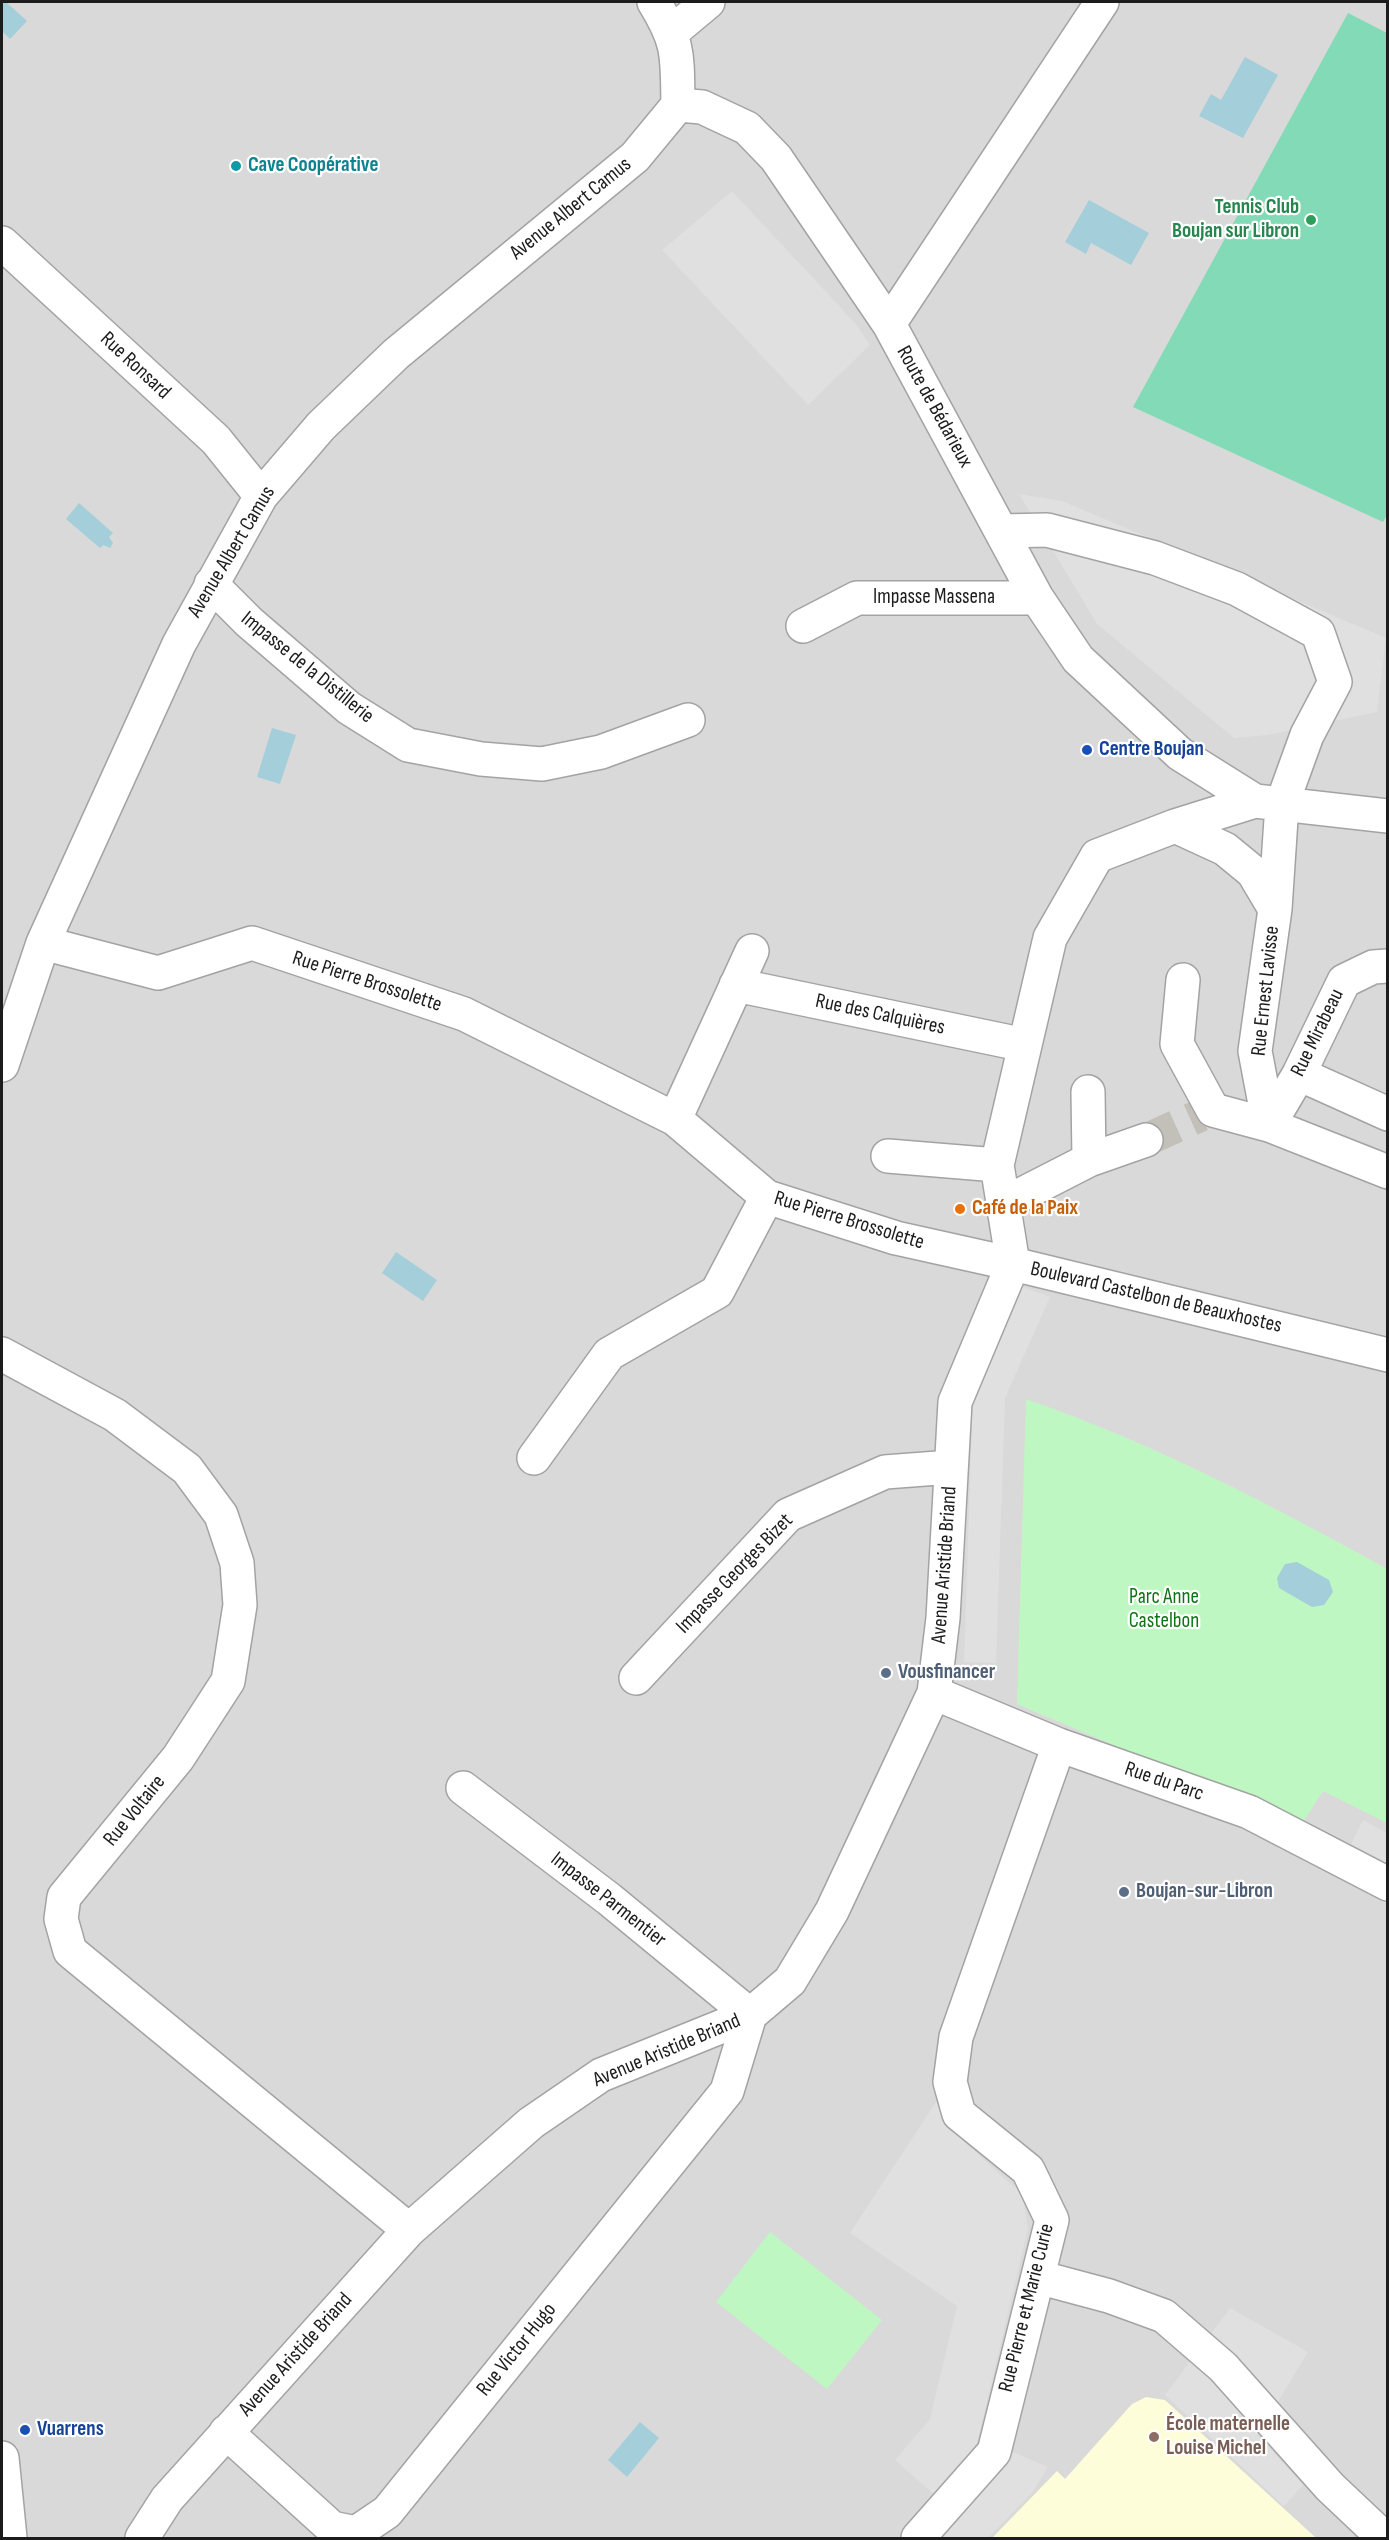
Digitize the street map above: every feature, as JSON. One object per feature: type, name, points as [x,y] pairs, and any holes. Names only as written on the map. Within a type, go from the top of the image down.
[{"type":"street","points":[[654,2],[672,32],[677,53],[678,105]]},
{"type":"street","points":[[672,32],[708,2]]},
{"type":"street","points":[[888,324],[1102,2]]},
{"type":"street","name":"Route de Bédarieux","points":[[678,105],[702,107],[747,128],[776,158],[888,324],[1002,531],[1036,598],[1078,659],[1180,754],[1269,802]]},
{"type":"street","name":"Avenue Albert Camus","points":[[2,1065],[44,943],[179,644],[261,496],[321,426],[396,354],[635,157],[678,105]]},
{"type":"street","name":"Rue Ronsard","points":[[2,243],[216,440],[261,496]]},
{"type":"street","name":"Rue Ernest Lavisse","points":[[1002,531],[1047,530],[1155,558],[1237,589],[1318,633],[1335,682],[1269,802],[1275,909],[1255,1051],[1269,1125]]},
{"type":"street","name":"Impasse de la Distillerie","points":[[211,584],[249,622],[349,708],[408,745],[481,759],[542,764],[601,752],[688,720]]},
{"type":"street","name":"Impasse Massena","points":[[803,626],[857,598],[1036,598]]},
{"type":"street","points":[[1269,802],[1388,816]]},
{"type":"street","name":"Boulevard Castelbon de Beauxhostes","points":[[1269,802],[1175,826],[1097,856],[1050,938],[997,1165],[1013,1264],[1388,1355]]},
{"type":"street","name":"Rue Ernest Lavisse","points":[[1175,826],[1225,849],[1246,866],[1253,872],[1275,909]]},
{"type":"street","name":"Rue Pierre Brossolette","points":[[44,943],[158,973],[252,943],[464,1014],[675,1119],[767,1197],[896,1238],[1013,1264]]},
{"type":"street","points":[[675,1119],[752,951]]},
{"type":"street","name":"Rue Mirabeau","points":[[1269,1125],[1299,1074],[1344,981],[1373,967],[1388,966]]},
{"type":"street","points":[[1184,980],[1177,1044],[1207,1113],[1269,1125],[1388,1172]]},
{"type":"street","name":"Rue des Calquières","points":[[736,985],[1025,1045]]},
{"type":"street","points":[[1299,1074],[1388,1114]]},
{"type":"street","points":[[1088,1092],[1089,1160]]},
{"type":"street","points":[[1003,1203],[1089,1160],[1146,1140]]},
{"type":"street","points":[[888,1156],[997,1165]]},
{"type":"street","points":[[534,1458],[609,1354],[717,1292],[767,1197]]},
{"type":"street","name":"Avenue Aristide Briand","points":[[142,2538],[167,2499],[409,2230],[531,2123],[601,2075],[750,2015],[790,1981],[832,1911],[934,1693],[943,1618],[955,1402],[1013,1264]]},
{"type":"street","name":"Rue Voltaire","points":[[2,1354],[116,1415],[187,1469],[220,1515],[237,1563],[240,1605],[228,1681],[178,1758],[64,1897],[61,1919],[70,1951],[409,2230]]},
{"type":"street","name":"Impasse Georges Bizet","points":[[636,1678],[788,1515],[885,1472],[951,1467]]},
{"type":"street","name":"Rue du Parc","points":[[934,1693],[1059,1745],[1249,1812],[1388,1884]]},
{"type":"street","name":"Rue Pierre et Marie Curie","points":[[918,2538],[994,2452],[1052,2220],[1028,2170],[959,2114],[950,2082],[956,2037],[1059,1745]]},
{"type":"street","name":"Impasse Parmentier","points":[[464,1788],[609,1899],[750,2015]]},
{"type":"street","name":"Rue Victor Hugo","points":[[226,2432],[332,2528],[356,2533],[387,2512],[727,2091],[750,2015]]},
{"type":"street","points":[[1038,2277],[1110,2296],[1164,2316],[1223,2367],[1352,2528],[1384,2538]]},
{"type":"street","points":[[2,2458],[10,2538]]},
{"type":"shaded area","points":[[2,2],[1387,2],[1387,2538],[2,2538]]},
{"type":"shaded area","points":[[732,191],[856,324],[870,345],[808,405],[662,250]]},
{"type":"shaded area","points":[[1019,494],[1062,501],[1386,638],[1377,712],[1268,735],[1234,738],[1097,624]]},
{"type":"shaded area","points":[[1017,1285],[1050,1297],[1005,1398],[996,1663],[964,1662],[973,1393]]},
{"type":"shaded area","points":[[1363,1820],[1387,1833],[1387,1869],[1348,1850]]},
{"type":"shaded area","points":[[936,2102],[949,2128],[1023,2195],[1028,2229],[977,2443],[935,2495],[895,2460],[930,2419],[957,2306],[850,2233]]},
{"type":"shaded area","points":[[1230,2308],[1308,2352],[1258,2435],[1303,2485],[1284,2506],[1165,2395]]},
{"type":"shaded area","name":"École maternelle Louise Michel","points":[[1146,2397],[1165,2400],[1315,2537],[992,2538],[1057,2471],[1065,2479],[1132,2404]]},
{"type":"shaded area","points":[[990,2442],[1048,2467],[1032,2493],[988,2538],[938,2538]]},
{"type":"green space","name":"Tennis Club Boujan sur Libron","points":[[1348,13],[1387,33],[1388,513],[1383,522],[1133,407]]},
{"type":"green space","name":"Parc Anne Castelbon","points":[[1026,1399],[1120,1435],[1210,1476],[1387,1569],[1387,1823],[1323,1791],[1301,1825],[1017,1704]]},
{"type":"green space","points":[[770,2232],[882,2320],[827,2389],[716,2302]]},
{"type":"water","points":[[2,2],[6,2],[27,21],[10,39],[2,31]]},
{"type":"water","points":[[1245,57],[1278,75],[1243,138],[1199,116],[1211,94],[1221,100]]},
{"type":"water","points":[[1089,200],[1149,233],[1131,265],[1091,243],[1086,254],[1065,242]]},
{"type":"water","points":[[79,503],[113,533],[109,537],[113,543],[110,548],[103,545],[100,548],[66,519]]},
{"type":"water","points":[[272,728],[296,735],[280,784],[257,777]]},
{"type":"water","points":[[396,1252],[437,1280],[423,1301],[382,1273]]},
{"type":"water","points":[[1297,1562],[1329,1580],[1333,1592],[1324,1605],[1312,1607],[1279,1588],[1277,1578],[1285,1564]]},
{"type":"water","points":[[640,2422],[659,2438],[627,2477],[608,2460]]},
{"type":"tunnel","points":[[1146,1140],[1201,1115]]},
{"type":"place","name":"Cave Coopérative","points":[[236,166]]},
{"type":"place","name":"Tennis Club Boujan sur Libron","points":[[1311,220]]},
{"type":"place","name":"Centre Boujan","points":[[1087,750]]},
{"type":"place","name":"Café de la Paix","points":[[960,1209]]},
{"type":"place","name":"Vousfinancer","points":[[886,1673]]},
{"type":"place","name":"Boujan-sur-Libron","points":[[1124,1892]]},
{"type":"place","name":"Vuarrens","points":[[25,2430]]},
{"type":"place","name":"École maternelle Louise Michel","points":[[1154,2437]]}]
